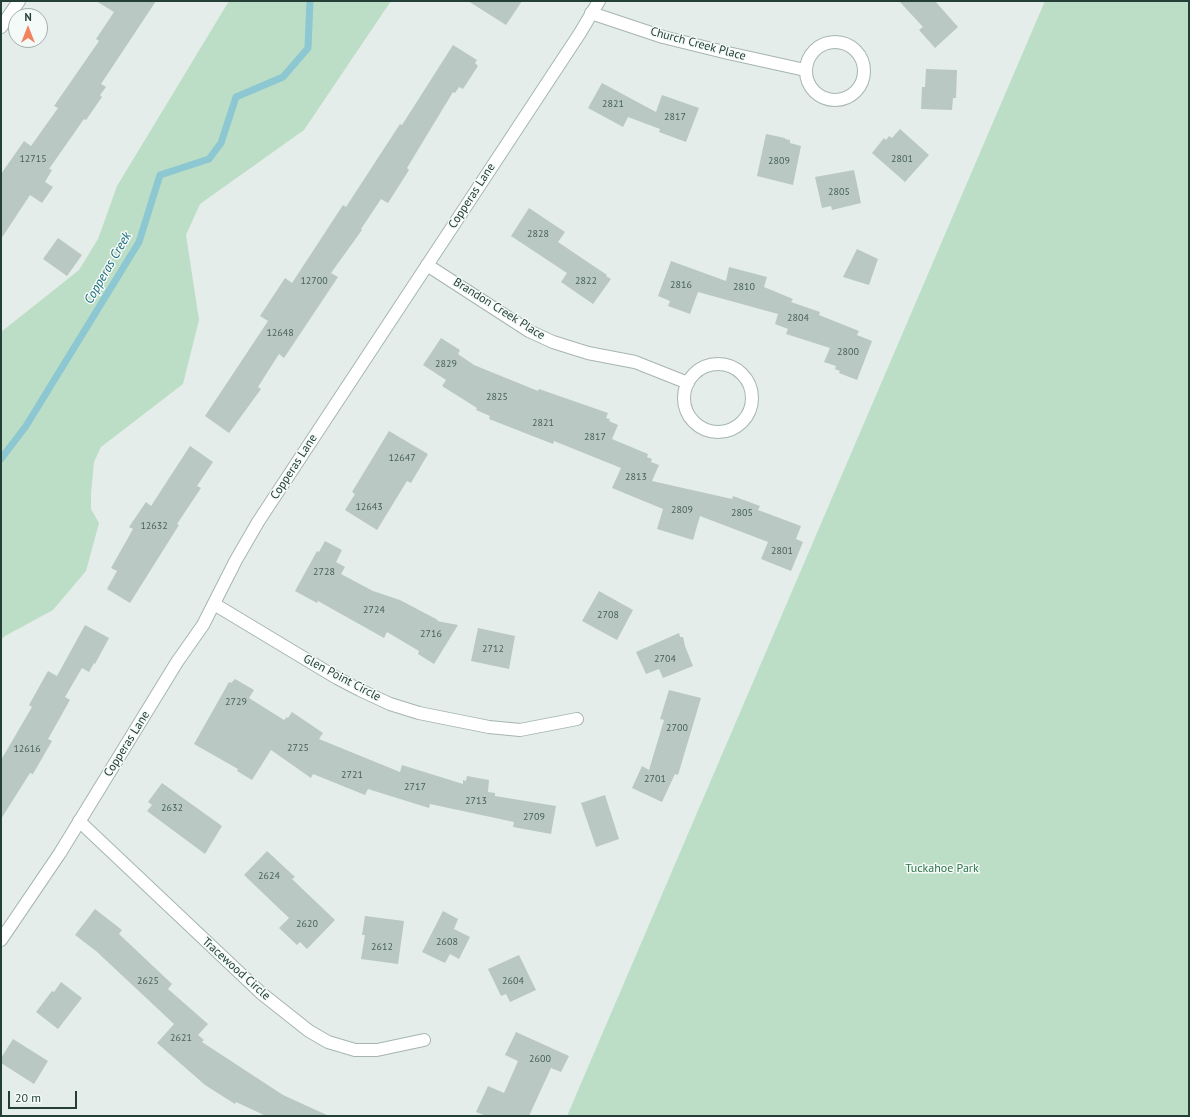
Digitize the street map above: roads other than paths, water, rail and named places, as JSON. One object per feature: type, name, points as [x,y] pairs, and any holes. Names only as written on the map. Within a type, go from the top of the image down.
[{"type":"street","points":[[1,27],[19,1]]},
{"type":"street","name":"Copperas Lane","points":[[1,940],[60,853],[178,662],[203,625],[236,560],[258,522],[426,264],[575,40],[599,1]]},
{"type":"street","name":"Church Creek Place","points":[[592,13],[664,36],[728,53],[805,70]]},
{"type":"street","points":[[827,42],[837,42],[846,44],[854,49],[860,56],[864,74],[861,84],[855,92],[847,97],[837,100],[828,99],[818,95],[806,80],[805,70],[807,61],[815,49],[827,42]]},
{"type":"street","name":"Brandon Creek Place","points":[[426,264],[529,331],[553,342],[588,353],[635,362],[688,383]]},
{"type":"street","points":[[714,365],[726,365],[745,377],[750,386],[752,397],[751,408],[746,418],[738,426],[728,431],[717,433],[706,430],[696,424],[689,416],[685,405],[685,394],[688,383],[694,374],[704,368],[714,365]]},
{"type":"street","name":"Glen Point Circle","points":[[214,604],[337,678],[390,704],[419,713],[489,727],[520,730],[577,719]]},
{"type":"street","name":"Tracewood Circle","points":[[79,821],[261,993],[309,1031],[328,1042],[355,1050],[377,1050],[424,1040]]},
{"type":"waterway","name":"Copperas Creek","points":[[1,459],[26,426],[139,242],[160,175],[209,159],[221,143],[236,97],[283,77],[308,48],[310,1]]},
{"type":"park label","name":"Tuckahoe Park","points":[[942,869]]}]
